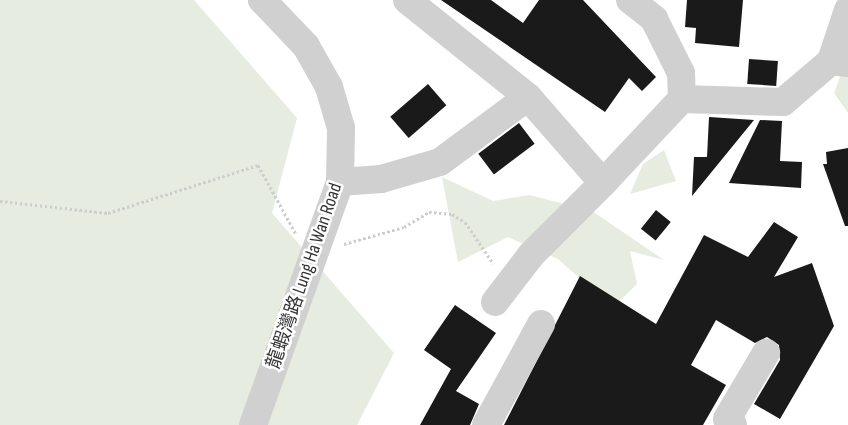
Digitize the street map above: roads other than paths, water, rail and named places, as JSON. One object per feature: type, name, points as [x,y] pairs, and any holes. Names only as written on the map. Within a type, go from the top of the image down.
[{"type":"street","name":"龍蝦灣路 Lung Ha Wan Road","points":[[253,425],[340,182],[341,128],[329,87],[306,46],[262,0]]},
{"type":"street","points":[[407,0],[528,96],[603,183]]},
{"type":"street","points":[[496,302],[512,278],[682,99],[681,73],[654,19],[630,0]]},
{"type":"street","points":[[682,99],[783,102],[840,62],[848,10]]},
{"type":"street","points":[[340,182],[381,179],[440,162],[528,96]]},
{"type":"street","points":[[486,425],[541,324]]},
{"type":"street","points":[[733,425],[727,419],[766,353]]}]
